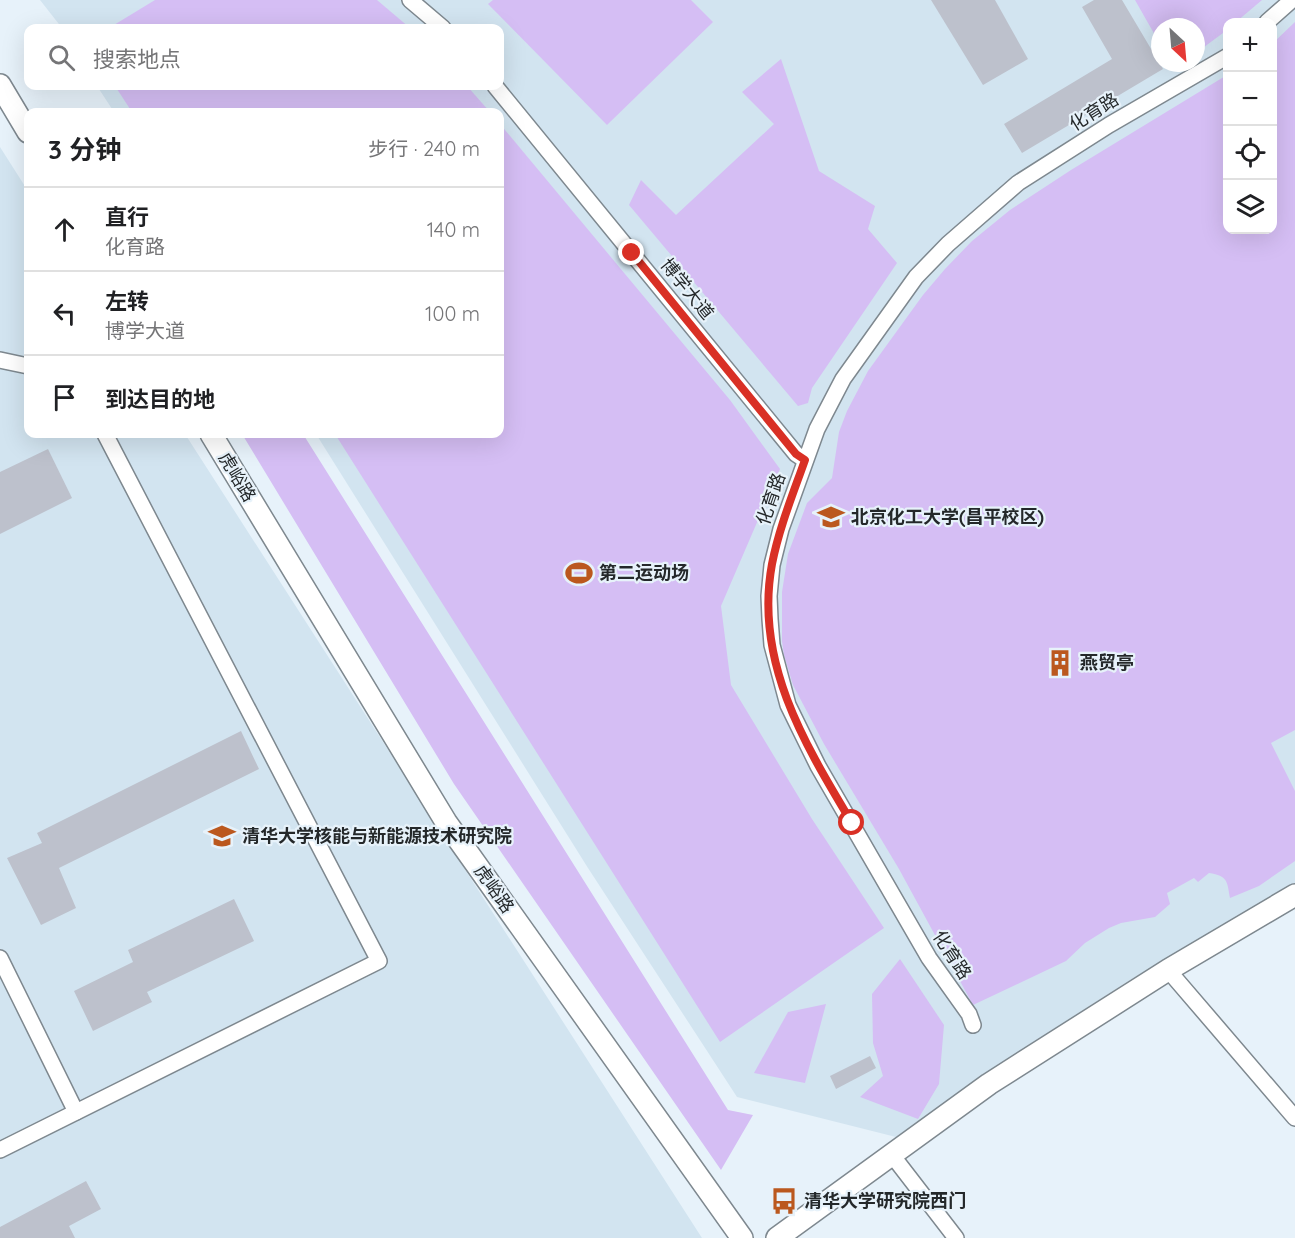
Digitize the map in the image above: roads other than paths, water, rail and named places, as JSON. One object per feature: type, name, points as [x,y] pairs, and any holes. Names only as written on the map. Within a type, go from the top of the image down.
[{"type":"street","points":[[410,0],[438,24]]},
{"type":"street","points":[[1272,18],[1292,0]]},
{"type":"street","name":"化育路","points":[[973,1025],[969,1014],[929,958],[818,766],[800,732],[785,695],[772,645],[769,596],[772,565],[781,529],[817,429],[843,379],[916,278],[948,244],[1018,183],[1109,125],[1223,58]]},
{"type":"street","points":[[0,85],[24,125]]},
{"type":"street","name":"博学大道","points":[[498,90],[796,454],[805,460]]},
{"type":"street","points":[[0,360],[24,365]]},
{"type":"street","points":[[0,1150],[379,961],[107,438]]},
{"type":"street","name":"虎峪路","points":[[213,438],[446,822],[742,1238]]},
{"type":"street","points":[[777,1238],[989,1084],[1168,970],[1295,895]]},
{"type":"street","points":[[0,958],[76,1112]]},
{"type":"street","points":[[1168,970],[1295,1118]]},
{"type":"street","points":[[892,1155],[956,1238]]},
{"type":"place","name":"北京化工大学(昌平校区)","points":[[831,517]]},
{"type":"place","name":"第二运动场","points":[[579,573]]},
{"type":"place","name":"燕贸亭","points":[[1060,663]]},
{"type":"place","name":"清华大学核能与新能源技术研究院","points":[[222,836]]},
{"type":"place","name":"清华大学研究院西门","points":[[784,1201]]}]
